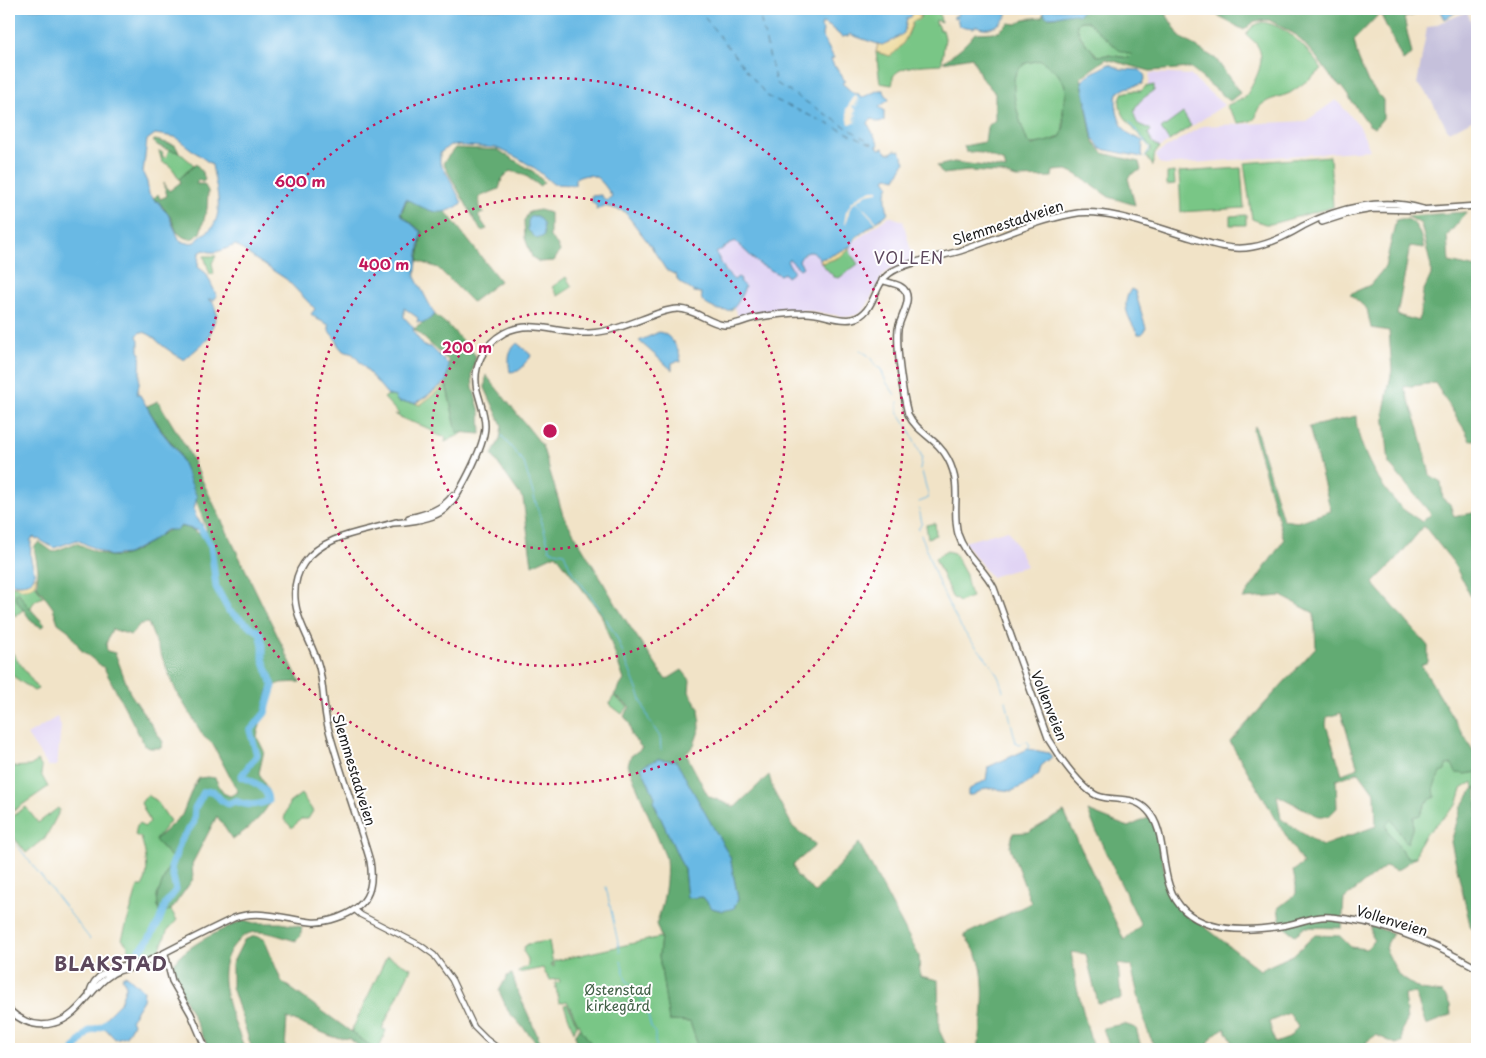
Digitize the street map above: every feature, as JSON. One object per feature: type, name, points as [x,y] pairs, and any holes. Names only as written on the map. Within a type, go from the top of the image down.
[{"type":"main road","name":"Slemmestadveien","points":[[357,908],[365,899],[371,887],[370,861],[328,728],[319,667],[296,607],[295,588],[298,576],[303,564],[318,549],[331,542],[393,523],[420,520],[437,514],[451,503],[479,453],[485,434],[484,417],[476,381],[478,364],[488,347],[504,333],[527,327],[597,333],[612,330],[666,310],[675,309],[686,310],[726,325],[763,316],[801,313],[850,320],[859,317],[868,308],[882,280],[889,273],[1060,217],[1079,213],[1092,212],[1111,215],[1217,246],[1251,248],[1300,229],[1336,212],[1357,207],[1386,204],[1423,209],[1477,206]]},
{"type":"main road","name":"Vollenveien","points":[[882,280],[899,285],[907,294],[907,302],[899,324],[898,339],[908,414],[915,425],[940,446],[954,471],[957,487],[957,526],[959,535],[966,551],[994,588],[1048,739],[1062,760],[1091,792],[1105,798],[1125,798],[1134,801],[1152,815],[1157,828],[1168,883],[1181,906],[1200,921],[1226,928],[1279,926],[1327,916],[1375,925],[1430,944],[1477,968]]},
{"type":"main road","points":[[9,1010],[18,1018],[28,1023],[49,1025],[62,1021],[70,1015],[89,994],[112,974],[165,954],[216,927],[244,915],[257,914],[325,922],[357,908]]},
{"type":"main road","points":[[165,954],[172,981],[206,1049]]},
{"type":"street","points":[[357,908],[361,915],[420,945],[434,955],[452,980],[474,1027],[499,1049]]},
{"type":"shaded area","points":[[1467,12],[1477,36],[1477,117],[1449,132],[1427,93],[1417,84],[1427,28]]},
{"type":"shaded area","points":[[1150,73],[1190,75],[1224,105],[1155,151],[1119,98],[1124,93],[1142,90],[1149,84]]},
{"type":"shaded area","points":[[1336,100],[1359,125],[1370,150],[1164,165],[1158,162],[1156,154],[1202,126],[1306,121]]},
{"type":"shaded area","points":[[889,216],[903,221],[914,262],[892,268],[883,275],[866,307],[859,314],[848,317],[805,310],[740,319],[734,308],[745,287],[739,282],[738,277],[734,280],[728,274],[715,253],[735,241],[759,264],[790,259],[800,269],[799,261],[801,257],[816,247],[829,260]]},
{"type":"shaded area","points":[[1008,530],[1027,566],[991,577],[964,542]]},
{"type":"shaded area","points":[[57,717],[61,726],[57,766],[48,766],[27,735]]},
{"type":"green space","points":[[922,9],[939,9],[941,22],[936,20],[936,23],[940,30],[943,30],[945,38],[941,64],[908,67],[896,73],[893,77],[892,85],[880,83],[876,52],[886,55],[908,35],[913,21],[920,18]]},
{"type":"green space","points":[[1082,9],[1163,9],[1180,37],[1216,59],[1240,93],[1230,101],[1190,68],[1150,71],[1106,59],[1081,77],[1093,142],[1103,153],[1139,162],[1141,170],[1128,178],[1135,205],[1109,197],[1076,174],[1067,170],[1053,171],[1052,177],[1016,178],[1002,173],[969,171],[943,174],[937,166],[954,162],[1006,169],[1004,162],[983,153],[966,152],[964,146],[985,142],[987,127],[995,120],[995,93],[981,77],[972,57],[943,62],[964,45],[975,33],[998,32],[1009,23],[1017,24],[1024,19],[1042,17],[1044,12],[1045,16],[1052,17],[1069,13],[1081,13]],"holes":[[[1081,21],[1087,21],[1119,50],[1132,55],[1129,58],[1108,55],[1097,56],[1084,42],[1077,29],[1077,24]],[[1041,60],[1058,74],[1065,86],[1064,126],[1061,136],[1057,139],[1032,145],[1028,143],[1019,119],[1014,83],[1015,75],[1023,65]]]},
{"type":"green space","points":[[1212,9],[1416,9],[1417,14],[1404,18],[1412,54],[1403,61],[1380,13],[1354,40],[1358,58],[1368,82],[1383,100],[1383,118],[1375,128],[1369,125],[1343,89],[1296,35],[1269,20],[1255,21],[1244,30],[1219,17]]},
{"type":"green space","points":[[1081,21],[1087,21],[1132,55],[1129,58],[1108,55],[1098,56],[1079,33],[1077,24]]},
{"type":"green space","points":[[1262,22],[1271,24],[1289,33],[1311,54],[1322,70],[1290,93],[1264,103],[1253,120],[1239,123],[1226,106],[1245,98],[1258,72],[1261,58],[1260,52],[1256,43],[1246,34],[1253,26]]},
{"type":"green space","points":[[1041,60],[1061,78],[1066,89],[1063,107],[1063,128],[1061,136],[1058,138],[1031,144],[1028,143],[1019,119],[1014,83],[1015,75],[1022,65]]},
{"type":"green space","points":[[1154,85],[1154,91],[1137,105],[1134,113],[1138,124],[1150,129],[1151,131],[1148,133],[1152,142],[1160,148],[1155,152],[1153,166],[1146,156],[1151,147],[1128,122],[1120,107],[1120,100],[1123,93],[1141,91],[1145,87]]},
{"type":"green space","points":[[1183,113],[1191,126],[1169,141],[1161,129]]},
{"type":"green space","points":[[153,141],[175,145],[179,152],[161,147]]},
{"type":"green space","points":[[455,148],[498,150],[534,172],[544,182],[540,186],[523,174],[510,171],[502,179],[499,189],[479,197],[479,207],[484,212],[478,216],[487,229],[481,231],[443,163]]},
{"type":"green space","points":[[169,149],[179,152],[194,165],[179,179],[170,166],[162,162],[159,151],[166,158]]},
{"type":"green space","points":[[1330,156],[1333,207],[1271,224],[1265,224],[1252,219],[1244,163]]},
{"type":"green space","points":[[196,164],[203,173],[205,180],[203,182],[198,180],[196,184],[204,184],[208,191],[207,209],[200,233],[190,239],[183,237],[177,232],[171,218],[159,202],[153,199],[158,194],[160,199],[167,196],[164,183],[169,191],[181,182],[179,179]]},
{"type":"green space","points":[[1241,168],[1244,208],[1181,212],[1179,172]]},
{"type":"green space","points":[[1174,172],[1175,184],[1167,185],[1167,173]]},
{"type":"green space","points":[[407,199],[443,208],[500,281],[472,302],[438,268],[418,261],[422,232],[401,214]]},
{"type":"green space","points":[[540,210],[550,213],[550,237],[557,244],[560,251],[554,261],[539,262],[532,257],[525,238],[524,221],[529,212]]},
{"type":"green space","points":[[1467,212],[1447,236],[1449,262],[1477,268],[1477,439],[1470,441],[1435,383],[1404,387],[1419,428],[1430,475],[1441,482],[1443,499],[1450,504],[1454,517],[1477,512],[1477,601],[1471,597],[1453,562],[1424,526],[1394,562],[1373,583],[1428,646],[1428,662],[1421,665],[1477,757],[1477,772],[1456,773],[1452,764],[1446,765],[1445,771],[1440,773],[1434,786],[1435,797],[1426,802],[1420,815],[1414,817],[1407,844],[1391,819],[1386,825],[1388,831],[1407,858],[1416,857],[1396,871],[1386,866],[1344,899],[1342,928],[1305,927],[1295,935],[1281,925],[1278,908],[1296,894],[1293,871],[1303,864],[1230,742],[1316,647],[1314,613],[1281,596],[1243,599],[1284,540],[1253,430],[1255,426],[1283,520],[1297,522],[1331,511],[1309,427],[1356,416],[1360,438],[1369,462],[1390,495],[1402,508],[1422,522],[1431,514],[1389,464],[1384,411],[1392,370],[1389,331],[1371,328],[1367,309],[1350,294],[1370,285],[1385,267],[1396,220],[1408,220],[1413,222],[1419,231],[1424,248],[1410,246],[1397,315],[1419,321],[1423,292],[1431,275],[1431,267],[1421,224],[1407,216]],"holes":[[[1341,713],[1358,768],[1342,774],[1326,725],[1327,717]],[[1359,772],[1375,794],[1376,826],[1322,846],[1281,819],[1277,795],[1318,816],[1329,816],[1337,808],[1336,780]]]},
{"type":"green space","points":[[1246,215],[1246,225],[1230,225],[1230,216]]},
{"type":"green space","points":[[850,249],[858,264],[839,278],[834,277],[821,263],[837,258]]},
{"type":"green space","points":[[204,256],[216,256],[212,263],[214,274],[210,274]]},
{"type":"green space","points":[[566,277],[572,287],[558,296],[552,287]]},
{"type":"green space","points":[[435,315],[450,327],[476,356],[472,374],[473,388],[480,412],[481,434],[457,432],[446,383],[449,361],[414,329]]},
{"type":"green space","points":[[486,375],[542,445],[563,515],[623,616],[666,680],[682,670],[690,680],[689,692],[699,708],[700,728],[694,745],[686,754],[707,794],[735,807],[769,775],[773,790],[793,827],[816,845],[793,865],[796,875],[815,892],[859,843],[919,956],[920,976],[938,980],[939,1030],[948,1049],[699,1049],[690,1022],[669,1021],[659,956],[661,937],[656,924],[665,892],[666,858],[628,765],[631,756],[642,748],[631,735],[630,724],[624,716],[630,707],[614,695],[624,680],[601,614],[556,554],[532,565],[523,499],[492,455],[500,439],[502,425],[485,388]],"holes":[[[655,797],[730,857],[738,899],[723,911],[712,908],[703,897],[687,897],[684,869],[654,803]]]},
{"type":"green space","points":[[446,385],[457,432],[463,433],[445,442],[446,437],[440,436],[395,414],[399,414],[384,398],[388,395],[395,397],[398,402],[420,405]]},
{"type":"green space","points":[[158,401],[186,447],[300,682],[280,683],[268,690],[257,737],[264,751],[259,773],[270,796],[269,804],[261,816],[237,837],[232,839],[217,816],[192,864],[193,879],[171,910],[159,913],[157,896],[172,858],[155,840],[182,815],[193,787],[199,778],[215,778],[223,793],[230,796],[238,792],[212,743],[204,737],[176,691],[148,623],[140,624],[131,635],[112,629],[106,644],[107,651],[115,653],[130,693],[163,742],[161,748],[145,746],[104,668],[81,650],[69,631],[58,623],[53,608],[37,586],[38,569],[34,547],[39,542],[53,552],[76,543],[105,555],[120,556],[130,553],[166,531],[176,528],[185,527],[200,534],[207,530],[179,452],[162,431],[147,407]]},
{"type":"green space","points":[[935,523],[936,535],[928,538],[926,525]]},
{"type":"green space","points":[[947,551],[954,553],[966,575],[972,597],[959,602],[952,597],[935,558]]},
{"type":"green space","points":[[35,584],[43,597],[34,602],[31,608],[25,604],[18,591],[15,598],[23,610],[15,616],[13,609],[9,607],[9,585],[29,588]]},
{"type":"green space","points":[[18,591],[27,605],[45,625],[41,627],[32,622],[15,598]]},
{"type":"green space","points":[[9,648],[38,689],[34,691],[13,676],[9,669]]},
{"type":"green space","points":[[614,696],[628,707],[622,714],[609,704]]},
{"type":"green space","points":[[38,761],[42,768],[41,774],[48,787],[9,814],[9,767],[30,766]]},
{"type":"green space","points":[[1452,764],[1466,774],[1477,772],[1477,788],[1474,788],[1473,782],[1462,789],[1457,805],[1424,836],[1418,847],[1416,857],[1407,858],[1388,831],[1386,825],[1391,818],[1407,844],[1414,817],[1420,815],[1445,765]]},
{"type":"green space","points":[[1474,788],[1477,788],[1477,932],[1471,929],[1451,842],[1461,808]]},
{"type":"green space","points":[[301,794],[313,811],[308,819],[301,819],[292,828],[284,819],[289,803]]},
{"type":"green space","points":[[147,795],[156,800],[170,821],[155,840],[172,858],[157,896],[159,912],[171,910],[177,920],[167,931],[159,952],[141,958],[128,957],[128,946],[122,939],[138,886],[142,886],[145,882],[147,870],[143,843],[141,838],[135,835],[137,825],[140,823],[144,827],[150,822],[141,803]]},
{"type":"green space","points":[[26,807],[38,823],[58,808],[60,810],[46,837],[26,853],[9,831],[9,818]]},
{"type":"green space","points":[[1088,811],[1128,827],[1150,817],[1155,828],[1170,895],[1185,914],[1205,927],[1260,970],[1293,955],[1315,935],[1340,936],[1351,947],[1366,949],[1374,941],[1371,935],[1371,926],[1393,933],[1385,948],[1399,976],[1421,990],[1442,993],[1450,1005],[1451,1015],[1426,1025],[1415,993],[1404,995],[1407,1021],[1402,1029],[1402,1042],[1396,1044],[1376,1035],[1366,1042],[1371,1049],[1236,1049],[1225,1028],[1213,1036],[1206,1049],[1110,1049],[1103,1028],[1124,1024],[1136,1028],[1141,1047],[1153,1044],[1145,1024],[1131,966],[1118,964],[1121,999],[1098,1003],[1086,954],[1071,952],[1077,988],[1093,1049],[978,1049],[983,1001],[982,976],[977,955],[964,935],[1031,903],[1010,847],[1013,833],[1029,832],[1064,812],[1124,940],[1141,925]],"holes":[[[1289,1013],[1298,1027],[1289,1038],[1275,1043],[1269,1022]]]},
{"type":"green space","points":[[244,920],[254,923],[281,923],[302,927],[300,937],[296,941],[268,933],[255,932],[242,937],[229,952],[225,965],[224,979],[226,994],[245,1049],[209,1049],[175,980],[172,965],[195,944]]},
{"type":"green space","points":[[255,936],[264,939],[282,982],[375,1049],[362,1049],[350,1039],[333,1037],[287,1018],[285,1049],[252,1049],[232,987],[232,964],[244,940]]},
{"type":"green space","name":"Østenstad kirkegård","points":[[661,937],[659,956],[669,1021],[690,1022],[699,1049],[594,1049],[580,1028],[567,1001],[559,1003],[555,983],[560,982],[559,979],[550,980],[543,968],[518,973],[518,971],[527,967],[528,960],[523,951],[524,947],[528,944],[549,941],[553,964],[551,965],[554,967],[554,961]]},
{"type":"green space","points":[[387,956],[411,968],[382,1029],[386,1030],[379,1049],[375,1049],[351,1032]]},
{"type":"green space","points":[[512,974],[540,1041],[536,1042],[508,1011],[499,991],[507,976]]},
{"type":"green space","points":[[567,1004],[577,1024],[574,1032],[564,1005]]},
{"type":"green space","points":[[580,1028],[594,1049],[579,1049],[575,1035]]},
{"type":"sand","points":[[910,9],[914,9],[920,17],[918,20],[913,21],[902,45],[890,56],[876,52],[878,44],[889,42],[905,30],[907,18],[911,17],[913,11]]},
{"type":"sand","points":[[851,246],[843,255],[821,263],[820,259]]},
{"type":"sand","points":[[446,382],[446,385],[420,405],[415,403],[424,398]]},
{"type":"sand","points":[[37,575],[35,584],[30,588],[22,589],[14,584],[27,582]]},
{"type":"water","points":[[9,9],[910,9],[913,11],[911,17],[907,18],[904,33],[882,45],[850,34],[842,37],[829,26],[822,23],[821,27],[823,30],[822,36],[834,58],[831,59],[834,66],[845,81],[842,83],[853,93],[859,94],[861,98],[883,90],[889,100],[879,107],[884,110],[884,121],[877,122],[873,119],[868,124],[879,145],[877,146],[879,149],[883,148],[888,153],[895,150],[900,151],[905,162],[896,179],[888,177],[885,179],[889,185],[886,195],[888,212],[855,238],[851,246],[828,257],[820,259],[812,252],[806,253],[799,261],[803,267],[800,269],[789,259],[787,261],[794,272],[787,277],[784,273],[780,275],[759,264],[735,241],[716,253],[726,272],[734,280],[738,277],[741,279],[740,282],[745,287],[740,299],[732,309],[725,311],[707,305],[702,300],[702,293],[694,292],[678,281],[676,275],[666,270],[624,211],[604,206],[596,210],[597,207],[592,202],[591,196],[601,195],[606,201],[612,196],[597,178],[588,175],[575,179],[575,185],[553,184],[536,169],[497,148],[450,145],[440,153],[440,163],[462,203],[447,211],[434,212],[406,199],[400,214],[421,232],[415,277],[435,315],[424,323],[417,322],[418,318],[404,308],[404,317],[413,327],[414,333],[424,346],[431,347],[449,365],[446,382],[415,403],[398,402],[395,397],[388,395],[353,354],[343,351],[329,331],[329,325],[311,314],[315,309],[286,279],[236,245],[216,252],[204,250],[199,253],[198,267],[206,273],[217,296],[214,300],[208,299],[213,302],[217,314],[208,339],[184,360],[150,335],[140,332],[137,336],[140,352],[140,380],[137,394],[140,395],[161,431],[178,452],[197,497],[194,509],[196,517],[203,525],[201,529],[196,530],[181,526],[177,530],[166,530],[150,542],[127,554],[110,556],[77,540],[54,548],[38,539],[36,540],[34,537],[31,539],[31,557],[34,577],[29,582],[21,584],[9,582]],"holes":[[[155,134],[175,137],[212,165],[218,196],[218,212],[213,226],[196,242],[180,241],[168,214],[159,202],[155,201],[149,194],[143,173],[147,140]]]},
{"type":"water","points":[[955,9],[1009,9],[1005,19],[997,25],[987,28],[977,26],[973,28],[959,26],[957,18],[954,19],[954,16],[958,15]]},
{"type":"water","points":[[1043,9],[1082,9],[1082,11],[1078,15],[1069,14],[1049,17],[1045,16]]},
{"type":"water","points":[[1440,9],[1461,9],[1445,19]]},
{"type":"water","points":[[1109,64],[1121,69],[1140,70],[1145,76],[1142,84],[1126,88],[1117,93],[1116,98],[1118,115],[1125,130],[1143,141],[1142,157],[1101,149],[1093,139],[1082,81],[1090,74]]},
{"type":"water","points":[[531,216],[537,216],[543,223],[544,236],[537,239],[528,230],[528,221]]},
{"type":"water","points":[[1131,289],[1135,291],[1146,328],[1142,334],[1138,334],[1127,312],[1126,301]]},
{"type":"water","points":[[659,332],[671,339],[679,353],[681,362],[672,363],[672,370],[639,341]]},
{"type":"water","points":[[517,343],[531,355],[523,367],[518,371],[510,372],[509,356]]},
{"type":"water","points":[[1028,749],[1049,753],[1052,757],[1041,766],[1039,774],[1027,784],[1012,791],[986,788],[973,795],[968,795],[968,790],[986,780],[988,767]]},
{"type":"water","points":[[658,759],[676,761],[730,857],[738,899],[734,908],[723,911],[712,908],[703,897],[687,898],[684,869],[654,803],[655,797],[641,767]]},
{"type":"water","points":[[126,975],[144,991],[143,1000],[131,1019],[133,1024],[126,1036],[115,1039],[103,1026],[107,1016],[120,1003],[126,986],[122,977]]},
{"type":"pier","points":[[856,94],[857,98],[861,101],[856,99],[860,103],[855,101],[859,105],[854,103],[858,107],[853,105],[852,107],[856,109],[852,110],[857,110],[853,114],[858,114],[853,117],[858,117],[853,120],[858,119],[853,122],[858,122],[849,124],[846,109]]},
{"type":"pier","points":[[872,190],[878,190],[878,192],[867,194],[857,201],[877,222],[856,201],[850,208],[846,224],[844,224],[846,212],[852,202]]},
{"type":"waterway","points":[[1129,121],[1150,148],[1145,157]]},
{"type":"waterway","points":[[860,350],[869,356],[877,367],[881,369],[886,382],[896,396]]},
{"type":"waterway","points":[[898,402],[898,412],[908,427],[922,457],[920,469]]},
{"type":"waterway","points":[[502,436],[524,463],[550,550],[564,553],[571,570],[601,610],[617,638],[649,720],[660,737],[661,750]]},
{"type":"waterway","points":[[919,502],[927,499],[928,494],[922,472]]},
{"type":"waterway","points":[[918,529],[922,523],[919,509]]},
{"type":"waterway","points":[[132,958],[147,942],[158,924],[166,903],[176,890],[171,868],[181,840],[194,822],[195,808],[204,792],[213,791],[221,800],[228,804],[235,801],[255,805],[268,801],[263,789],[242,777],[257,755],[250,731],[265,713],[273,686],[263,659],[263,645],[260,633],[229,611],[216,587],[211,546],[201,529]]},
{"type":"waterway","points":[[921,535],[935,574],[952,611],[961,627],[991,664],[1003,691]]},
{"type":"waterway","points":[[1006,701],[1016,743],[1019,744],[1027,741],[1030,746],[1028,749]]},
{"type":"waterway","points":[[9,835],[90,939]]},
{"type":"waterway","points":[[606,887],[620,952]]},
{"type":"waterway","points":[[621,961],[626,980],[638,993],[646,1008],[651,1027],[655,1033],[655,1042],[658,1049]]},
{"type":"waterway","points":[[74,1049],[89,1031],[103,1026],[109,1020]]},
{"type":"ferry route","points":[[698,9],[767,96],[878,147]]},
{"type":"ferry route","points":[[758,9],[776,83],[873,144]]},
{"type":"district","name":"VOLLEN","points":[[909,258]]},
{"type":"district","name":"BLAKSTAD","points":[[111,964]]}]
